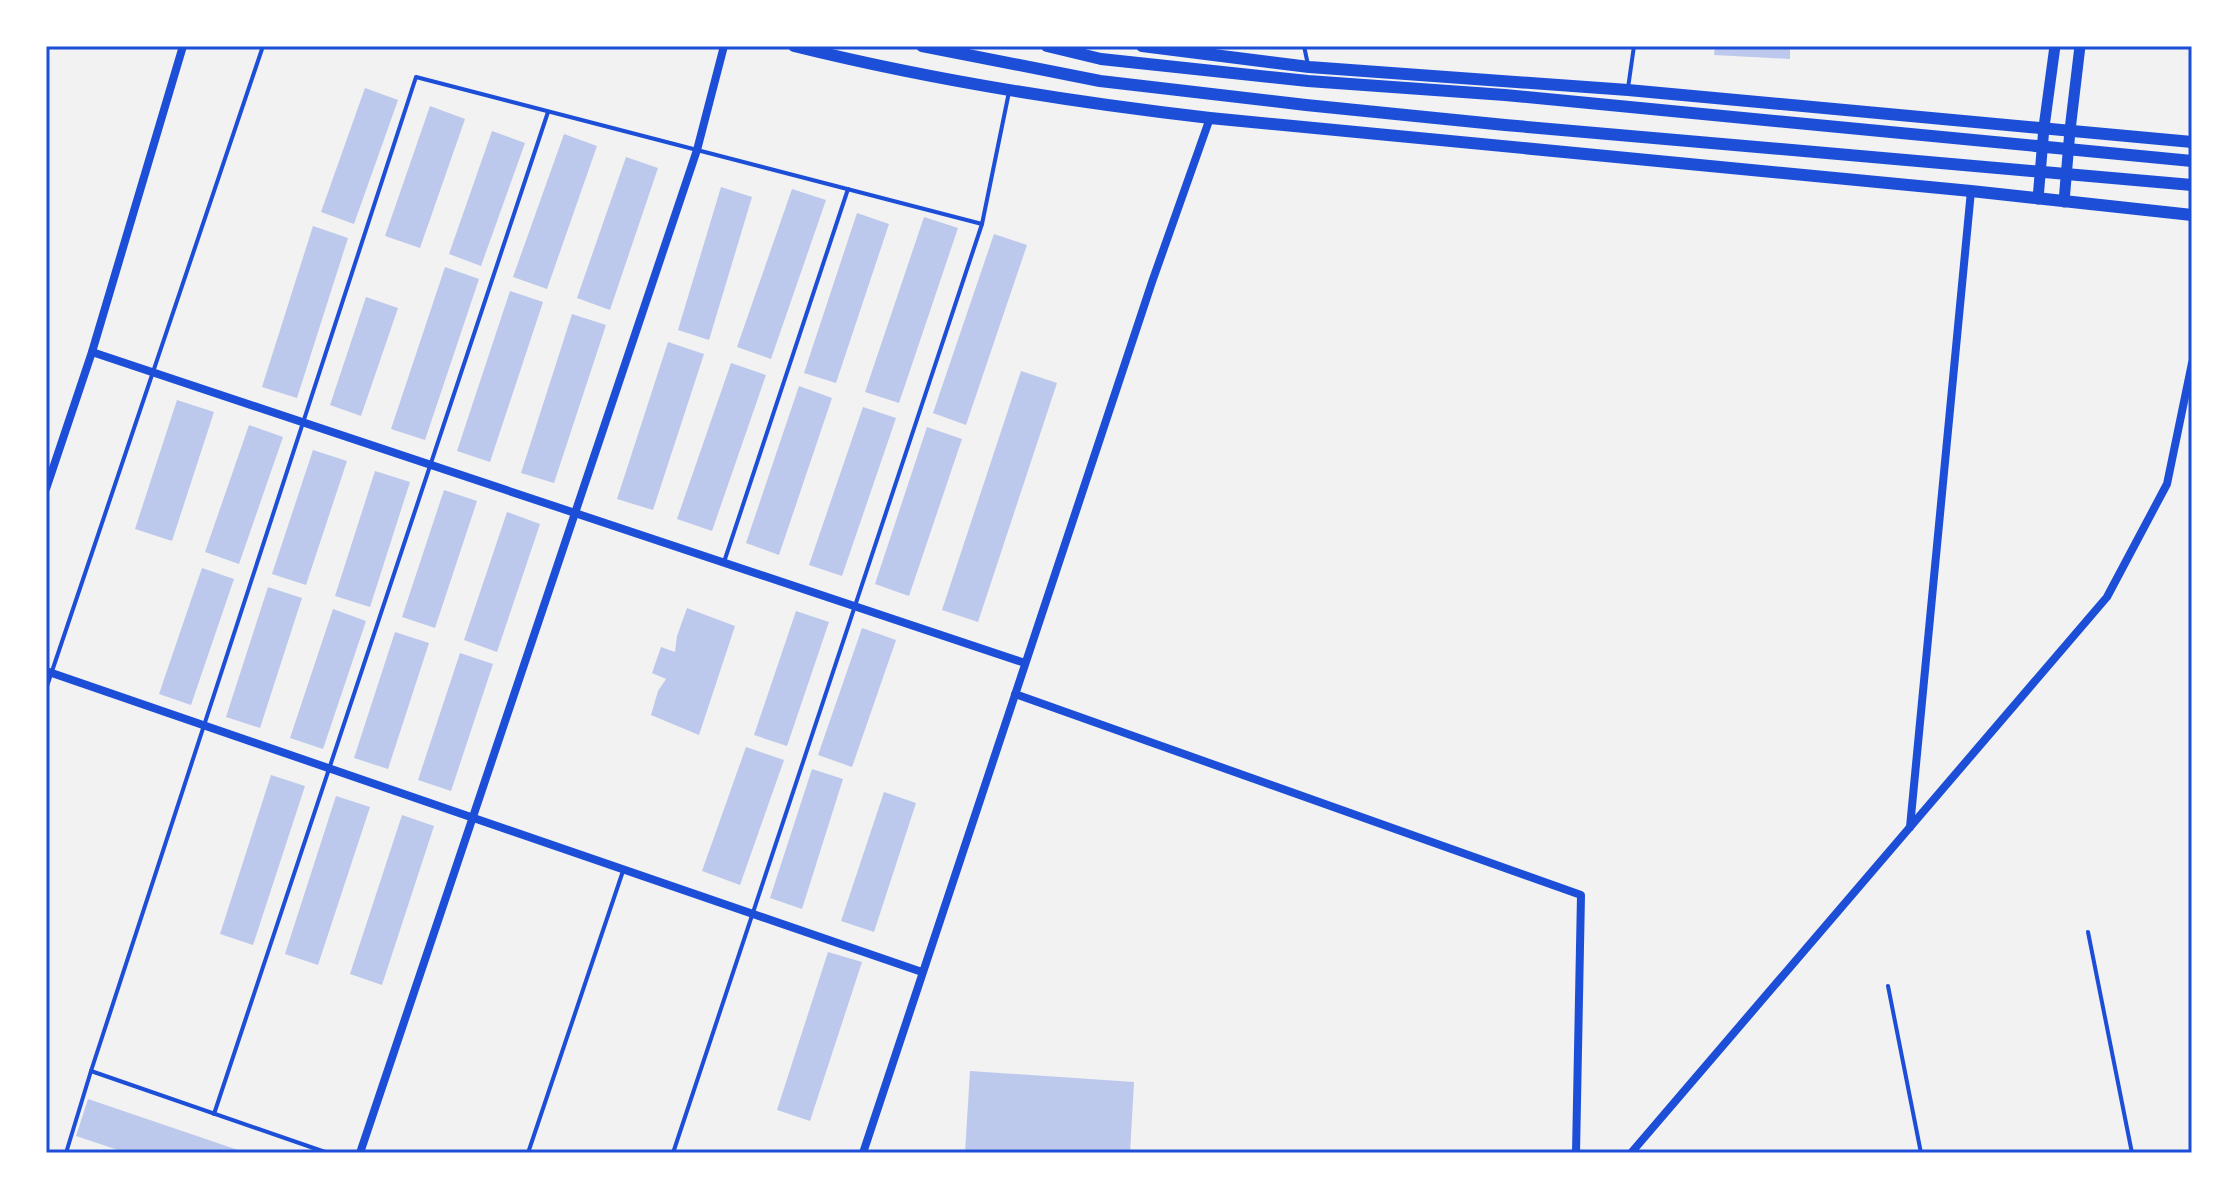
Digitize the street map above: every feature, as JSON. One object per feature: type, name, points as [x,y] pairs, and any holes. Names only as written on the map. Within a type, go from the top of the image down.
[{"type":"main road","points":[[794,46],[875,66],[1009,91],[1210,118],[2192,215]]},
{"type":"main road","points":[[922,46],[1100,81],[1306,105],[2192,185]]},
{"type":"main road","points":[[1047,46],[1101,59],[1292,80],[1505,95],[2192,161]]},
{"type":"main road","points":[[1142,46],[1309,67],[1628,90],[2192,142]]},
{"type":"main road","points":[[2038,199],[2055,46]]},
{"type":"main road","points":[[2064,202],[2080,46]]},
{"type":"street","points":[[46,489],[92,352],[183,46]]},
{"type":"street","points":[[360,1153],[697,150],[724,46]]},
{"type":"street","points":[[863,1153],[1152,282],[1210,118]]},
{"type":"street","points":[[1910,828],[1971,191]]},
{"type":"street","points":[[92,352],[1025,663]]},
{"type":"street","points":[[1631,1153],[2107,597],[2167,484],[2192,363]]},
{"type":"street","points":[[49,672],[922,972]]},
{"type":"street","points":[[1015,694],[1581,895],[1576,1153]]},
{"type":"lane","points":[[46,689],[49,672],[263,46]]},
{"type":"lane","points":[[1304,46],[1309,67]]},
{"type":"lane","points":[[1628,90],[1634,46]]},
{"type":"lane","points":[[66,1153],[416,77],[982,224]]},
{"type":"lane","points":[[673,1153],[982,224],[1009,91]]},
{"type":"lane","points":[[214,1114],[548,112]]},
{"type":"lane","points":[[724,562],[848,189]]},
{"type":"lane","points":[[528,1153],[624,870]]},
{"type":"lane","points":[[2088,932],[2132,1153]]},
{"type":"lane","points":[[1888,986],[1921,1153]]},
{"type":"lane","points":[[91,1071],[328,1153]]},
{"type":"building","points":[[1715,46],[1790,46],[1790,59],[1714,55]]},
{"type":"building","points":[[365,88],[398,100],[354,224],[321,212]]},
{"type":"building","points":[[430,106],[465,119],[420,248],[385,236]]},
{"type":"building","points":[[492,131],[525,143],[481,266],[449,254]]},
{"type":"building","points":[[564,134],[597,146],[547,289],[513,277]]},
{"type":"building","points":[[626,157],[658,168],[610,310],[577,298]]},
{"type":"building","points":[[721,187],[752,197],[709,340],[678,330]]},
{"type":"building","points":[[792,189],[826,200],[771,359],[737,347]]},
{"type":"building","points":[[857,213],[889,224],[836,383],[804,373]]},
{"type":"building","points":[[924,217],[958,228],[899,403],[865,392]]},
{"type":"building","points":[[313,226],[348,238],[297,398],[262,387]]},
{"type":"building","points":[[994,234],[1027,245],[966,425],[933,413]]},
{"type":"building","points":[[445,267],[479,279],[425,440],[391,429]]},
{"type":"building","points":[[510,291],[543,302],[490,462],[457,451]]},
{"type":"building","points":[[366,297],[398,308],[361,416],[330,405]]},
{"type":"building","points":[[572,314],[606,325],[554,483],[521,473]]},
{"type":"building","points":[[668,342],[704,354],[653,510],[617,499]]},
{"type":"building","points":[[731,363],[766,375],[712,531],[677,519]]},
{"type":"building","points":[[1021,371],[1057,383],[978,622],[942,610]]},
{"type":"building","points":[[799,386],[832,398],[779,555],[746,543]]},
{"type":"building","points":[[177,400],[214,412],[172,541],[135,529]]},
{"type":"building","points":[[863,407],[896,418],[842,576],[809,565]]},
{"type":"building","points":[[249,425],[283,437],[239,564],[205,552]]},
{"type":"building","points":[[927,427],[962,439],[909,596],[875,584]]},
{"type":"building","points":[[313,450],[347,461],[306,585],[272,574]]},
{"type":"building","points":[[375,471],[410,482],[370,607],[335,596]]},
{"type":"building","points":[[444,490],[477,501],[435,628],[402,617]]},
{"type":"building","points":[[507,512],[540,524],[497,652],[464,640]]},
{"type":"building","points":[[202,568],[234,579],[191,705],[159,694]]},
{"type":"building","points":[[268,587],[302,598],[260,728],[226,717]]},
{"type":"building","points":[[687,608],[735,626],[699,735],[651,715],[658,691],[666,679],[652,673],[661,647],[675,652]]},
{"type":"building","points":[[333,609],[366,621],[323,749],[290,738]]},
{"type":"building","points":[[796,611],[829,622],[787,746],[754,735]]},
{"type":"building","points":[[862,628],[896,640],[852,767],[818,755]]},
{"type":"building","points":[[395,632],[429,643],[388,769],[354,758]]},
{"type":"building","points":[[460,653],[493,664],[451,791],[418,780]]},
{"type":"building","points":[[746,747],[784,760],[740,885],[702,871]]},
{"type":"building","points":[[812,769],[843,779],[802,909],[770,898]]},
{"type":"building","points":[[271,775],[305,786],[253,945],[220,934]]},
{"type":"building","points":[[884,792],[916,803],[874,932],[841,921]]},
{"type":"building","points":[[336,796],[370,807],[318,965],[285,954]]},
{"type":"building","points":[[402,815],[434,826],[382,985],[350,974]]},
{"type":"building","points":[[828,952],[862,962],[810,1121],[777,1110]]},
{"type":"building","points":[[970,1071],[1134,1082],[1130,1153],[965,1153]]},
{"type":"building","points":[[88,1099],[244,1153],[127,1153],[76,1136]]}]
